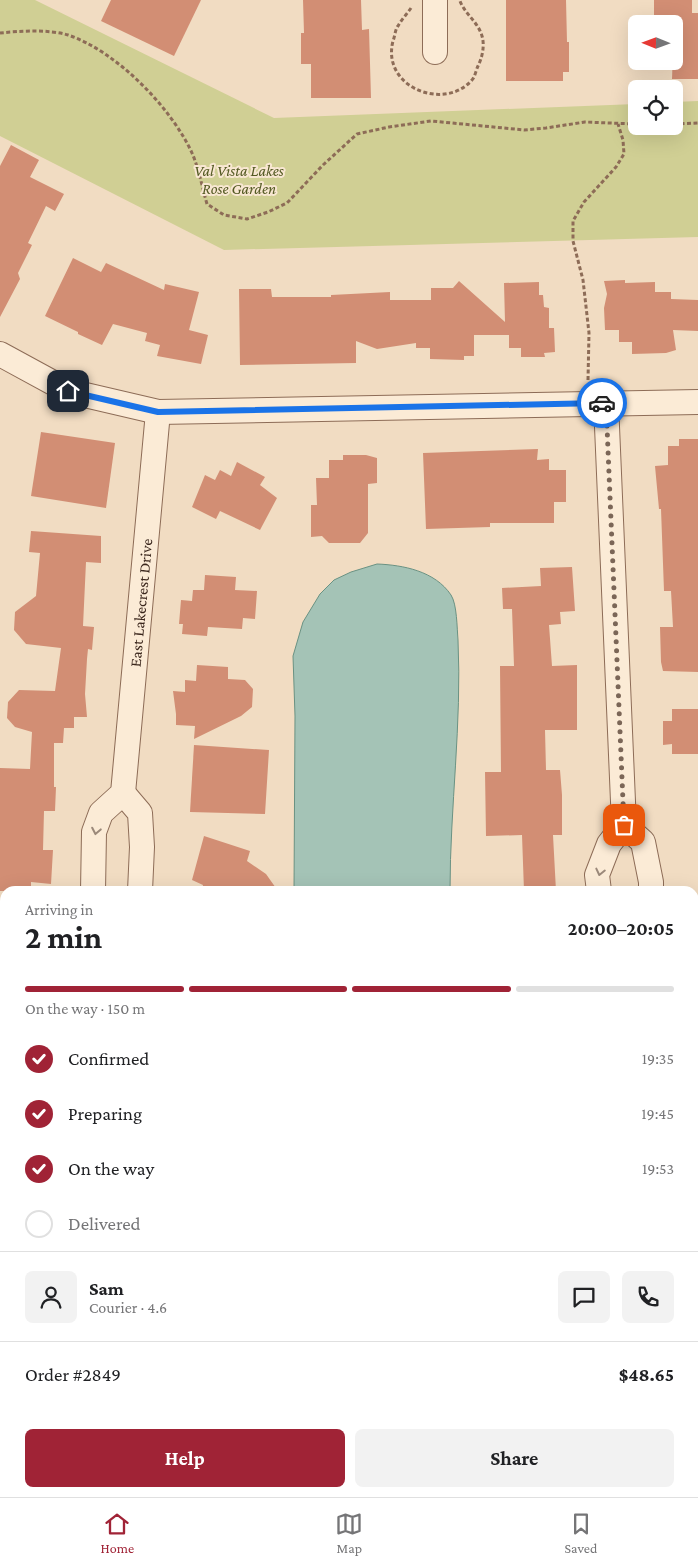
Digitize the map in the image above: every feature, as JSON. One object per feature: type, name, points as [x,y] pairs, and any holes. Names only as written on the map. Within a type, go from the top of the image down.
[{"type":"street","points":[[435,0],[435,52]]},
{"type":"street","points":[[0,354],[68,391],[158,412],[698,402]]},
{"type":"street","points":[[596,403],[624,825],[609,844],[597,875],[598,886]]},
{"type":"street","name":"East Lakecrest Drive","points":[[123,793],[158,412]]},
{"type":"street","points":[[93,886],[94,832],[101,813],[123,793],[140,813],[142,847],[140,886]]},
{"type":"street","points":[[624,825],[643,842],[651,886]]},
{"type":"path","points":[[0,33],[28,30],[67,35],[103,51],[128,72],[166,110],[191,152],[207,204],[224,215],[247,219],[288,203],[357,134],[431,121],[524,130],[584,122],[628,124]]},
{"type":"path","points":[[683,124],[698,123]]},
{"type":"path","points":[[596,403],[590,333],[582,280],[573,241],[573,221],[584,202],[616,167],[624,154],[624,140],[618,124]]},
{"type":"green space","name":"Val Vista Lakes Rose Garden","points":[[0,0],[35,0],[274,118],[628,104],[628,135],[683,135],[683,102],[698,101],[698,237],[224,250],[0,136]]},
{"type":"shaded area","points":[[377,564],[408,568],[436,580],[453,599],[458,640],[459,671],[450,886],[294,886],[295,716],[293,656],[303,622],[320,594],[334,580],[351,572]]},
{"type":"building","points":[[111,0],[201,0],[174,56],[101,21]]},
{"type":"building","points":[[303,0],[361,0],[362,30],[369,29],[371,98],[311,98],[311,64],[301,64],[301,33],[304,33]]},
{"type":"building","points":[[506,0],[566,0],[569,72],[563,72],[563,81],[506,81]]},
{"type":"building","points":[[654,0],[692,0],[692,13],[698,13],[698,79],[672,79],[672,70],[683,70],[683,15],[654,15]]},
{"type":"building","points":[[11,145],[39,160],[30,177],[64,194],[55,211],[46,206],[28,243],[32,245],[18,273],[20,279],[0,317],[0,166]]},
{"type":"building","points":[[73,258],[101,272],[106,263],[164,290],[165,284],[199,292],[189,330],[208,335],[201,364],[157,356],[160,345],[145,341],[147,333],[113,324],[102,345],[45,316]]},
{"type":"building","points":[[625,280],[625,283],[655,282],[655,292],[671,292],[671,299],[698,300],[698,331],[673,330],[676,350],[666,353],[632,354],[632,342],[619,342],[619,330],[605,330],[604,308],[607,294],[604,281]]},
{"type":"building","points":[[459,281],[505,322],[504,283],[539,282],[539,295],[543,295],[544,307],[549,308],[549,328],[554,328],[555,352],[544,353],[545,357],[521,357],[521,348],[509,348],[509,335],[474,335],[474,356],[464,356],[464,360],[430,359],[430,348],[416,348],[416,343],[377,349],[356,341],[356,363],[240,365],[239,289],[271,289],[272,297],[331,297],[331,295],[390,292],[390,300],[431,300],[431,288],[453,288]]},
{"type":"building","points":[[41,432],[115,443],[106,508],[31,496]]},
{"type":"building","points":[[679,439],[698,439],[698,672],[663,671],[661,662],[660,627],[673,627],[671,591],[664,591],[661,509],[659,509],[655,466],[668,465],[668,446],[679,446]]},
{"type":"building","points":[[538,449],[537,460],[549,459],[549,470],[566,470],[566,502],[554,502],[554,523],[490,523],[490,527],[426,529],[423,453]]},
{"type":"building","points":[[343,455],[366,455],[377,458],[377,483],[368,484],[368,533],[360,543],[329,543],[322,536],[311,537],[311,505],[317,505],[316,478],[329,478],[329,460],[343,460]]},
{"type":"building","points":[[237,462],[265,477],[260,485],[277,498],[260,530],[220,511],[216,519],[192,507],[205,475],[215,480],[220,470],[231,476]]},
{"type":"building","points":[[31,531],[101,536],[101,563],[86,562],[83,626],[94,627],[92,650],[88,649],[87,659],[85,694],[87,717],[74,717],[74,728],[64,728],[63,743],[54,743],[55,811],[44,811],[43,850],[53,850],[51,884],[31,882],[31,886],[0,886],[0,768],[30,769],[32,732],[15,727],[7,718],[8,702],[19,690],[55,691],[61,648],[26,644],[14,630],[15,612],[36,596],[40,553],[29,552]]},
{"type":"building","points":[[572,567],[575,611],[560,612],[561,624],[549,625],[552,666],[577,665],[577,730],[545,730],[546,770],[560,770],[562,795],[562,835],[553,835],[556,886],[524,886],[522,835],[486,836],[485,772],[501,772],[500,666],[514,666],[512,609],[503,609],[502,588],[541,586],[540,568]]},
{"type":"building","points":[[205,575],[236,577],[235,590],[257,591],[255,619],[243,618],[242,629],[208,627],[207,636],[182,634],[183,624],[179,624],[181,600],[192,601],[193,590],[204,590]]},
{"type":"building","points":[[197,665],[228,667],[228,679],[245,680],[253,689],[252,707],[241,716],[194,739],[195,726],[176,725],[173,691],[185,692],[185,680],[196,681]]},
{"type":"building","points":[[672,709],[698,709],[698,754],[672,754],[672,744],[663,745],[663,721],[672,721]]},
{"type":"building","points":[[194,745],[269,750],[265,814],[190,812]]},
{"type":"building","points":[[204,836],[250,851],[247,861],[266,874],[274,886],[203,886],[192,880]]},
{"type":"way so far","points":[[602,403],[606,403],[624,825]]},
{"type":"route","points":[[68,391],[158,412],[602,403]]}]
